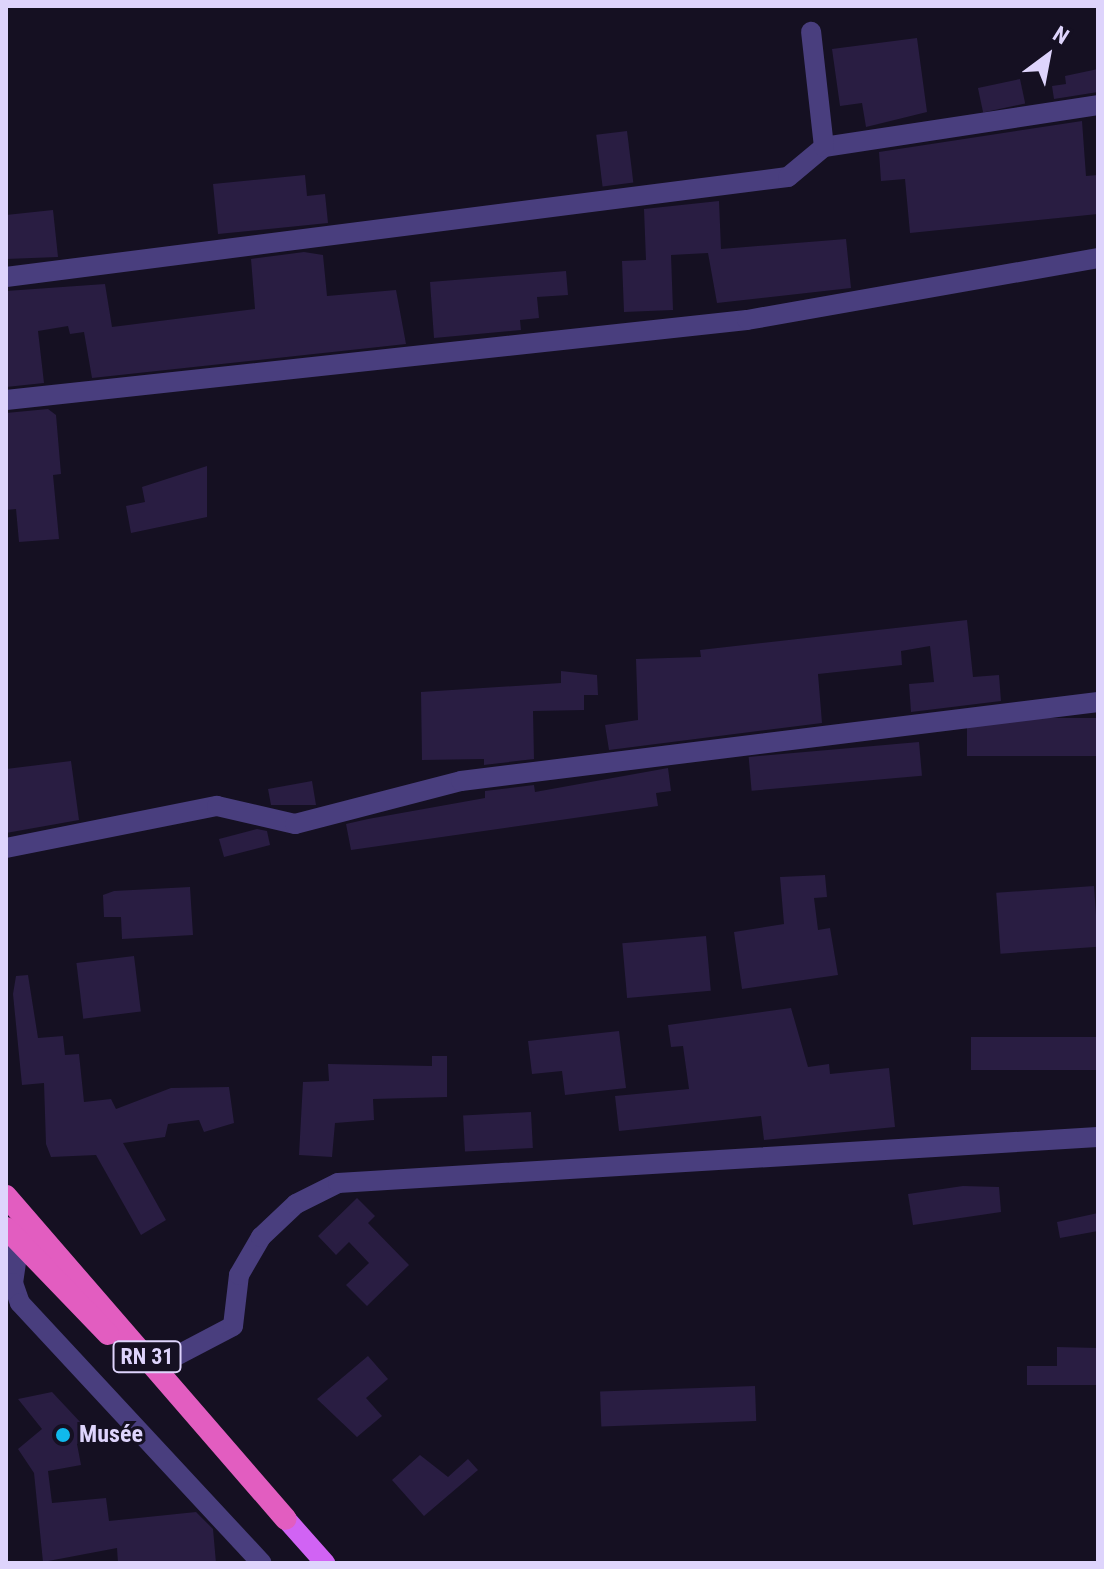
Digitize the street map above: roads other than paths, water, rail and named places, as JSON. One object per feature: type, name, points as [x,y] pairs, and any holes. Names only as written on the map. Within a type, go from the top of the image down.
[{"type":"highway","name":"RN 31","points":[[6,1196],[286,1519]]},
{"type":"highway","name":"RN 31","points":[[13,1235],[286,1519]]},
{"type":"main road","name":"RN 31","points":[[286,1519],[325,1563]]},
{"type":"street","points":[[811,32],[824,147]]},
{"type":"street","points":[[6,277],[788,177],[824,147],[1098,105]]},
{"type":"street","points":[[6,400],[747,320],[1098,258]]},
{"type":"street","points":[[6,848],[217,806],[295,824],[461,781],[1098,702]]},
{"type":"street","points":[[155,1367],[233,1326],[239,1275],[261,1237],[296,1204],[338,1183],[1098,1137]]},
{"type":"street","points":[[13,1235],[13,1283],[20,1303],[262,1563]]},
{"type":"place","name":"Musée","points":[[63,1435]]}]
